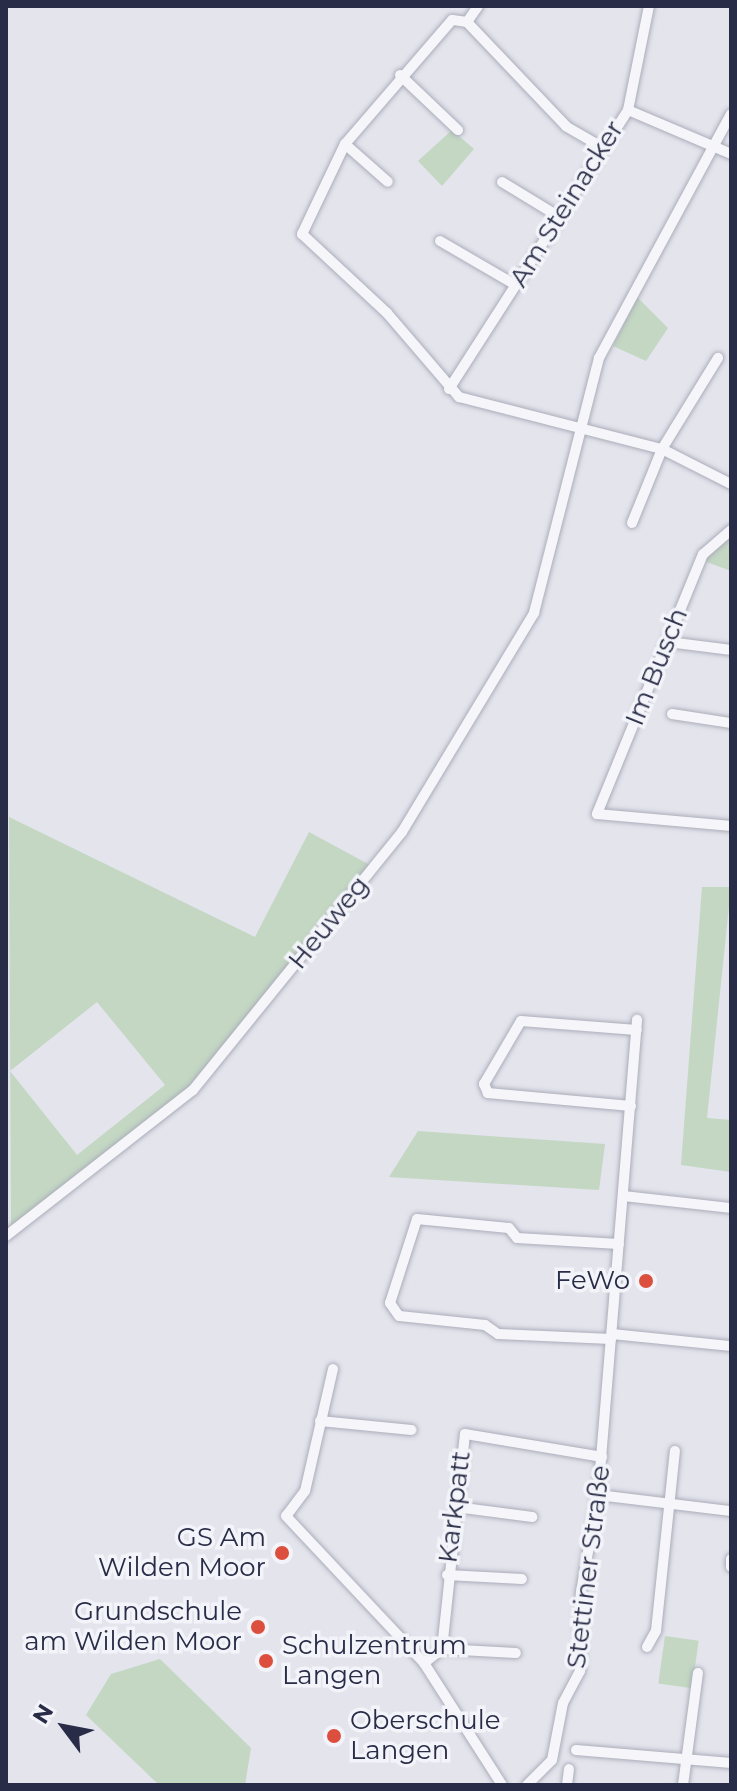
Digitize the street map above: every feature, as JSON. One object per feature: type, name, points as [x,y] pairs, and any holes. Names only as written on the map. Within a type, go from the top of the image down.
[{"type":"street","points":[[478,6],[467,22],[443,25],[345,144],[302,234],[387,313],[449,389],[662,449],[731,484]]},
{"type":"street","name":"Am Steinacker","points":[[449,389],[600,146],[628,110],[649,6]]},
{"type":"street","points":[[467,22],[566,126],[600,146]]},
{"type":"street","points":[[400,75],[458,130]]},
{"type":"street","points":[[628,110],[714,144],[731,154]]},
{"type":"street","name":"Heuweg","points":[[6,1236],[193,1090],[394,843],[534,613],[579,427],[623,306],[731,114]]},
{"type":"street","points":[[345,144],[388,182]]},
{"type":"street","points":[[502,182],[556,215]]},
{"type":"street","points":[[440,241],[514,284]]},
{"type":"street","points":[[632,523],[662,449],[718,358]]},
{"type":"street","name":"Im Busch","points":[[731,530],[703,554],[597,814],[731,826]]},
{"type":"street","points":[[668,642],[731,650]]},
{"type":"street","points":[[672,714],[731,723]]},
{"type":"street","name":"Stettiner Straße","points":[[527,1785],[552,1760],[563,1703],[580,1671],[581,1592],[602,1457],[624,1196],[631,1106],[637,1025],[521,1021],[484,1084],[488,1093],[631,1106]]},
{"type":"street","points":[[624,1196],[731,1208]]},
{"type":"street","points":[[619,1244],[517,1238],[509,1228],[417,1219],[390,1303],[399,1316],[485,1325],[498,1334],[611,1337],[731,1346]]},
{"type":"street","points":[[333,1369],[305,1491],[286,1516],[424,1663],[502,1785]]},
{"type":"street","points":[[320,1421],[412,1430]]},
{"type":"street","name":"Karkpatt","points":[[442,1649],[447,1575],[465,1434],[602,1457]]},
{"type":"street","points":[[647,1647],[656,1631],[675,1451]]},
{"type":"street","points":[[598,1495],[731,1511]]},
{"type":"street","points":[[456,1507],[532,1517]]},
{"type":"street","points":[[731,1559],[731,1567]]},
{"type":"street","points":[[447,1575],[522,1579]]},
{"type":"street","points":[[424,1663],[442,1649],[516,1653]]},
{"type":"street","points":[[683,1785],[698,1673]]},
{"type":"street","points":[[576,1750],[731,1763]]},
{"type":"street","points":[[567,1785],[569,1769]]},
{"type":"green space","points":[[452,130],[474,149],[442,186],[418,161]]},
{"type":"green space","points":[[637,297],[668,328],[646,361],[613,346]]},
{"type":"green space","points":[[728,536],[731,551],[731,571],[704,561]]},
{"type":"green space","points":[[9,817],[255,937],[309,832],[370,865],[190,1089],[11,1227],[10,1071]],"holes":[[[97,1002],[165,1085],[77,1155],[10,1071]]]},
{"type":"green space","points":[[702,887],[731,887],[707,1118],[731,1120],[731,1172],[681,1165]]},
{"type":"green space","points":[[418,1131],[605,1144],[599,1190],[389,1177]]},
{"type":"green space","points":[[665,1636],[699,1641],[692,1688],[658,1684]]},
{"type":"green space","points":[[160,1659],[251,1748],[245,1785],[159,1785],[86,1715],[111,1674]]},
{"type":"place","name":"FeWo","points":[[646,1281]]},
{"type":"place","name":"GS Am Wilden Moor","points":[[282,1553]]},
{"type":"place","name":"Grundschule am Wilden Moor","points":[[258,1627]]},
{"type":"place","name":"Schulzentrum Langen","points":[[266,1661]]},
{"type":"place","name":"Oberschule Langen","points":[[334,1736]]}]
